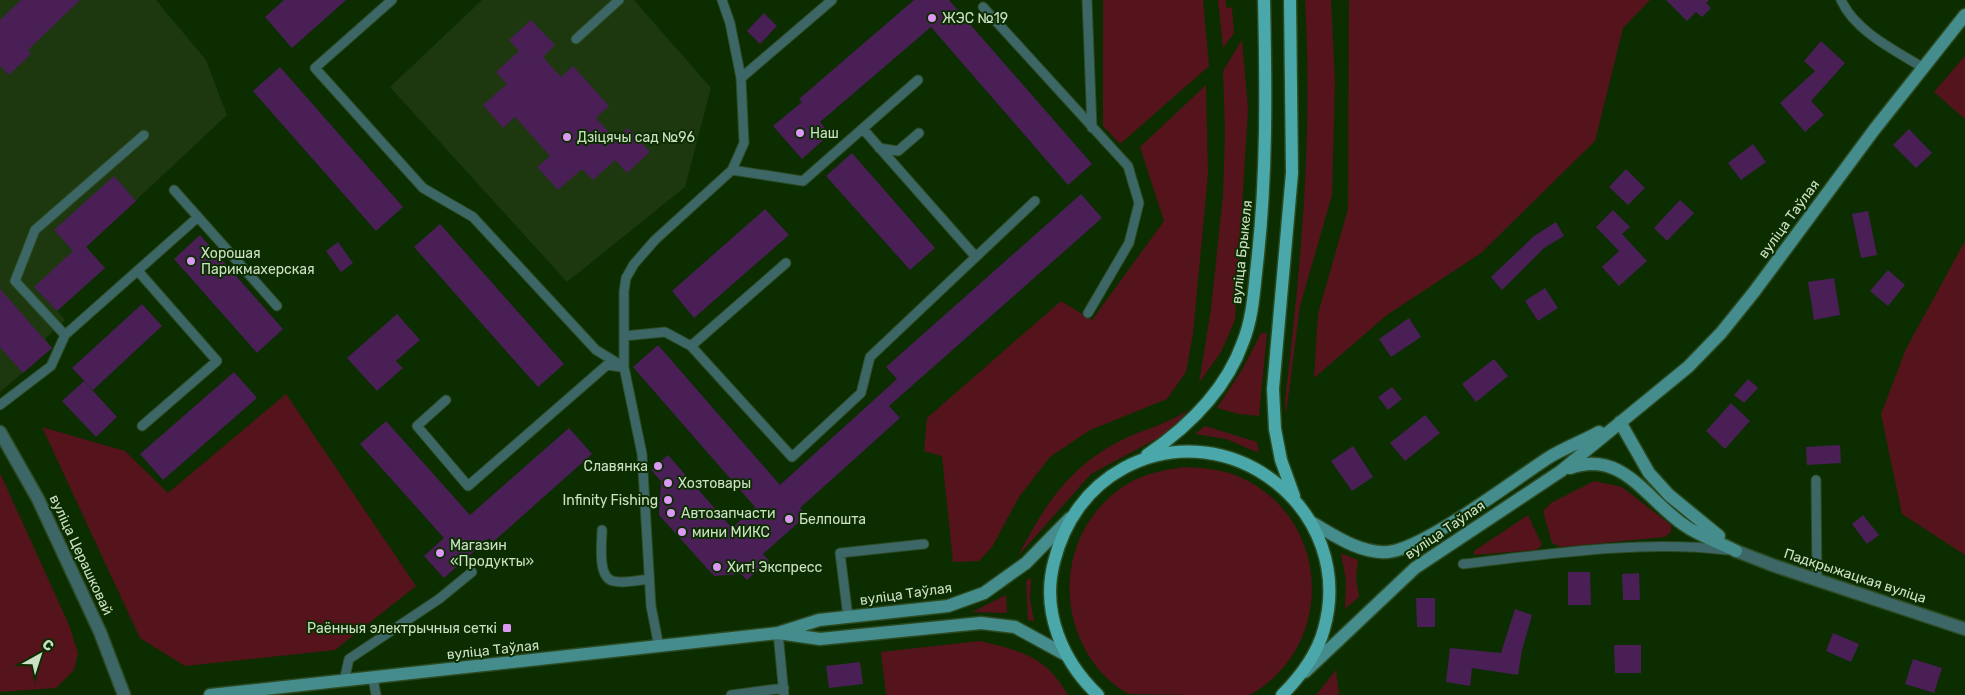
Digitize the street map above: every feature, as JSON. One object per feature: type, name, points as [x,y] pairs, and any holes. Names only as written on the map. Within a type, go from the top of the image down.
[{"type":"main road","name":"вуліца Брыкеля","points":[[1136,462],[1175,436],[1202,409],[1230,370],[1243,342],[1251,315],[1265,161],[1264,0]]},
{"type":"main road","points":[[1290,0],[1292,173],[1273,389],[1275,429],[1281,460],[1296,501]]},
{"type":"main road","name":"вуліца Таўлая","points":[[1300,678],[1415,568],[1561,471],[1688,367],[1720,333],[1754,292],[1922,67],[1965,15]]},
{"type":"main road","points":[[1620,422],[1649,473],[1670,494],[1736,551]]},
{"type":"main road","name":"вуліца Таўлая","points":[[1311,522],[1346,542],[1368,549],[1387,552],[1405,548],[1438,531],[1551,456],[1620,422]]},
{"type":"main road","points":[[1098,695],[1083,681],[1066,655],[1055,628],[1050,600],[1051,581],[1058,544],[1070,518],[1096,488],[1110,476],[1136,462],[1160,454],[1185,451],[1210,453],[1234,459],[1257,469],[1278,483],[1296,501],[1311,522],[1322,547],[1326,565],[1329,601],[1324,628],[1314,654],[1300,678],[1282,695]]},
{"type":"main road","points":[[1561,471],[1584,463],[1598,462],[1612,466],[1628,475],[1685,526],[1736,551]]},
{"type":"main road","name":"вуліца Таўлая","points":[[210,695],[778,633],[819,620],[948,606],[984,593],[1026,563],[1070,518]]},
{"type":"main road","name":"вуліца Таўлая","points":[[778,633],[820,639],[981,623],[1015,627],[1066,655]]},
{"type":"main road","points":[[1083,681],[1086,695]]},
{"type":"street","name":"вуліца Церашковай","points":[[0,432],[38,499],[100,632],[124,695]]},
{"type":"street","name":"Падкрыжацкая вуліца","points":[[1736,551],[1965,629]]},
{"type":"lane","points":[[392,0],[315,68],[423,188],[473,217],[596,350],[624,367]]},
{"type":"lane","points":[[576,39],[619,0]]},
{"type":"lane","points":[[659,647],[649,579],[642,454],[624,367],[626,278],[634,264],[655,240],[732,170],[744,143],[741,78],[730,23],[722,0]]},
{"type":"lane","points":[[741,78],[832,0]]},
{"type":"lane","points":[[1087,0],[1092,128]]},
{"type":"lane","points":[[1841,0],[1847,13],[1882,43],[1922,67]]},
{"type":"lane","points":[[983,7],[1128,166],[1139,203],[1129,243],[1088,312]]},
{"type":"lane","points":[[732,170],[803,181],[918,80]]},
{"type":"lane","points":[[863,129],[975,256]]},
{"type":"lane","points":[[880,148],[898,151],[920,133]]},
{"type":"lane","points":[[65,335],[15,281],[35,230],[144,135]]},
{"type":"lane","points":[[174,190],[277,306]]},
{"type":"lane","points":[[624,336],[664,332],[691,346],[792,457],[861,393],[870,357],[1035,201]]},
{"type":"lane","points":[[0,406],[51,366],[65,335],[198,217]]},
{"type":"lane","points":[[691,346],[786,263]]},
{"type":"lane","points":[[138,271],[217,361],[142,426]]},
{"type":"lane","points":[[446,400],[416,426],[468,486],[607,365],[624,367]]},
{"type":"lane","points":[[1816,480],[1817,580]]},
{"type":"lane","points":[[602,530],[603,572],[607,578],[614,582],[649,579]]},
{"type":"lane","points":[[848,617],[840,553],[924,544]]},
{"type":"lane","points":[[1463,564],[1549,554],[1686,545],[1736,551]]},
{"type":"lane","points":[[344,681],[349,659],[439,599],[472,572]]},
{"type":"lane","points":[[732,695],[784,692],[778,633]]},
{"type":"lane","points":[[373,678],[376,695]]},
{"type":"shaded area","points":[[0,0],[156,0],[206,60],[227,115],[86,247],[105,268],[57,311],[65,320],[45,339],[52,348],[0,392]]},
{"type":"shaded area","name":"Дзіцячы сад №96","points":[[482,0],[634,0],[711,88],[685,187],[567,282],[390,87]]},
{"type":"shaded area","points":[[1103,0],[1203,0],[1209,66],[1120,144],[1103,126]]},
{"type":"shaded area","points":[[1218,0],[1226,0],[1226,7],[1232,8],[1234,33],[1223,48]]},
{"type":"shaded area","points":[[1305,0],[1331,0],[1335,82],[1332,195],[1300,306],[1286,415],[1285,400],[1296,301],[1304,201],[1308,100]]},
{"type":"shaded area","points":[[1349,0],[1650,0],[1623,28],[1595,141],[1481,253],[1387,315],[1314,378],[1318,314],[1348,209]]},
{"type":"shaded area","points":[[1242,40],[1248,109],[1235,320],[1221,352],[1199,383],[1211,309],[1223,196],[1225,132],[1223,71]]},
{"type":"shaded area","points":[[1965,56],[1965,119],[1934,92]]},
{"type":"shaded area","points":[[1206,85],[1208,174],[1193,334],[1186,372],[1167,399],[1090,430],[1050,457],[1019,497],[992,547],[979,561],[953,562],[942,456],[924,451],[927,418],[1061,301],[1092,320],[1164,221],[1140,147]]},
{"type":"shaded area","points":[[1965,241],[1965,555],[1902,514],[1881,414],[1906,349]]},
{"type":"shaded area","points":[[1261,333],[1267,333],[1259,416],[1239,414],[1217,408],[1243,368]]},
{"type":"shaded area","points":[[286,394],[416,586],[335,650],[185,666],[140,638],[42,427],[125,451],[168,493]]},
{"type":"shaded area","points":[[1188,410],[1171,431],[1091,474],[1018,556],[1047,506],[1071,477],[1085,464],[1100,452],[1118,442],[1170,420]]},
{"type":"shaded area","points":[[1205,426],[1257,442],[1259,453],[1226,439],[1195,434]]},
{"type":"shaded area","points":[[1184,467],[1212,469],[1233,474],[1270,496],[1292,521],[1306,551],[1312,583],[1309,615],[1298,646],[1278,673],[1250,695],[1129,694],[1115,685],[1096,666],[1083,645],[1074,623],[1070,600],[1070,577],[1074,555],[1082,533],[1094,514],[1110,497],[1129,483],[1156,472]]},
{"type":"shaded area","points":[[0,473],[69,625],[78,653],[74,670],[56,688],[0,692]]},
{"type":"shaded area","points":[[1594,481],[1622,487],[1671,525],[1671,532],[1665,537],[1561,547],[1552,543],[1543,511],[1551,503]]},
{"type":"shaded area","points":[[1528,515],[1542,545],[1536,550],[1474,555],[1474,551]]},
{"type":"shaded area","points":[[1341,553],[1358,560],[1356,578],[1359,597],[1345,609],[1346,580]]},
{"type":"shaded area","points":[[1031,578],[1030,600],[1034,621],[1028,620],[1026,581]]},
{"type":"shaded area","points":[[1006,595],[1007,613],[972,612]]},
{"type":"shaded area","points":[[980,641],[1020,652],[1041,663],[1060,682],[1068,695],[886,695],[881,652]]},
{"type":"shaded area","points":[[1336,670],[1339,695],[1316,695]]},
{"type":"building","points":[[21,0],[80,0],[28,50],[31,54],[9,75],[0,66],[0,20]]},
{"type":"building","points":[[284,0],[346,0],[292,48],[265,17]]},
{"type":"building","points":[[914,0],[949,0],[1092,164],[1068,185],[931,27],[820,122],[830,134],[802,159],[773,126],[802,102],[799,99]]},
{"type":"building","points":[[1666,0],[1709,0],[1706,3],[1711,8],[1702,17],[1696,12],[1687,21]]},
{"type":"building","points":[[764,13],[777,26],[760,44],[747,31]]},
{"type":"building","points":[[531,20],[555,45],[543,57],[561,77],[573,66],[609,106],[596,118],[615,139],[628,128],[650,152],[627,173],[615,160],[593,180],[582,169],[558,190],[537,167],[550,156],[515,117],[503,128],[483,105],[507,84],[496,72],[519,51],[509,40]]},
{"type":"building","points":[[1821,41],[1845,63],[1811,101],[1824,115],[1805,132],[1780,103],[1815,71],[1804,61]]},
{"type":"building","points":[[280,67],[403,207],[376,231],[253,91]]},
{"type":"building","points":[[1909,129],[1932,153],[1916,168],[1893,145]]},
{"type":"building","points":[[1753,144],[1766,162],[1741,180],[1728,163]]},
{"type":"building","points":[[852,153],[935,248],[910,270],[826,176]]},
{"type":"building","points":[[1626,169],[1645,188],[1628,205],[1609,187]]},
{"type":"building","points":[[114,176],[136,201],[86,247],[105,268],[57,311],[34,287],[73,251],[54,230]]},
{"type":"building","points":[[1081,194],[1102,218],[889,406],[900,418],[800,508],[807,515],[763,554],[769,561],[747,580],[741,574],[714,576],[659,515],[661,481],[651,470],[668,455],[732,528],[755,507],[633,367],[658,345],[780,485],[897,379],[886,367]]},
{"type":"building","points":[[1680,200],[1694,213],[1667,241],[1654,228]]},
{"type":"building","points":[[765,209],[789,235],[694,318],[672,291]]},
{"type":"building","points":[[1613,210],[1630,227],[1622,234],[1647,261],[1619,286],[1602,267],[1619,251],[1596,227]]},
{"type":"building","points":[[1868,211],[1877,255],[1861,258],[1852,214]]},
{"type":"building","points":[[1556,222],[1564,236],[1544,248],[1502,290],[1491,277],[1534,236]]},
{"type":"building","points":[[440,224],[564,364],[538,387],[414,247]]},
{"type":"building","points":[[200,235],[283,329],[257,353],[174,259]]},
{"type":"building","points":[[338,242],[353,263],[341,272],[326,251]]},
{"type":"building","points":[[1888,270],[1905,285],[1888,306],[1870,291]]},
{"type":"building","points":[[1834,278],[1840,315],[1814,320],[1808,282]]},
{"type":"building","points":[[1545,288],[1558,308],[1538,321],[1525,301]]},
{"type":"building","points":[[0,289],[52,348],[23,373],[0,347]]},
{"type":"building","points":[[142,304],[162,326],[93,390],[72,368]]},
{"type":"building","points":[[397,314],[420,340],[396,361],[403,368],[377,391],[347,358]]},
{"type":"building","points":[[1409,318],[1421,337],[1391,357],[1379,339]]},
{"type":"building","points":[[1494,359],[1508,376],[1476,402],[1462,384]]},
{"type":"building","points":[[234,372],[257,398],[163,480],[140,454]]},
{"type":"building","points":[[1748,379],[1758,388],[1744,403],[1734,395]]},
{"type":"building","points":[[84,381],[117,417],[96,437],[62,401]]},
{"type":"building","points":[[1392,387],[1402,399],[1388,410],[1378,397]]},
{"type":"building","points":[[1731,403],[1750,421],[1725,449],[1706,431]]},
{"type":"building","points":[[1425,415],[1440,433],[1405,461],[1390,443]]},
{"type":"building","points":[[386,421],[470,515],[569,428],[592,454],[493,542],[489,538],[444,578],[424,556],[444,538],[360,444]]},
{"type":"building","points":[[1840,445],[1841,463],[1807,465],[1806,447]]},
{"type":"building","points":[[1353,446],[1373,477],[1352,491],[1331,461]]},
{"type":"building","points":[[1863,515],[1879,535],[1867,544],[1852,524]]},
{"type":"building","points":[[1568,572],[1590,572],[1591,605],[1568,605]]},
{"type":"building","points":[[1639,573],[1640,600],[1623,600],[1622,574]]},
{"type":"building","points":[[1416,598],[1435,598],[1435,627],[1417,627]]},
{"type":"building","points":[[1515,609],[1532,615],[1522,650],[1518,675],[1472,668],[1470,686],[1446,682],[1450,648],[1501,653]]},
{"type":"building","points":[[1833,633],[1859,644],[1851,662],[1826,651]]},
{"type":"building","points":[[1614,645],[1641,645],[1641,673],[1615,673]]},
{"type":"building","points":[[1913,659],[1942,668],[1934,693],[1905,684]]},
{"type":"building","points":[[860,662],[863,684],[829,688],[826,666]]},
{"type":"place","name":"ЖЭС №19","points":[[932,18]]},
{"type":"place","name":"Наш","points":[[800,133]]},
{"type":"place","name":"Дзіцячы сад №96","points":[[567,137]]},
{"type":"place","name":"Хорошая Парикмахерская","points":[[191,261]]},
{"type":"place","name":"Славянка","points":[[658,466]]},
{"type":"place","name":"Хозтовары","points":[[668,483]]},
{"type":"place","name":"Infinity Fishing","points":[[668,500]]},
{"type":"place","name":"Автозапчасти","points":[[671,513]]},
{"type":"place","name":"Белпошта","points":[[789,519]]},
{"type":"place","name":"мини МИКС","points":[[682,532]]},
{"type":"place","name":"Магазин «Продукты»","points":[[440,553]]},
{"type":"place","name":"Хит! Экспресс","points":[[717,567]]},
{"type":"place","name":"Раённыя электрычныя сеткі","points":[[507,628]]}]
